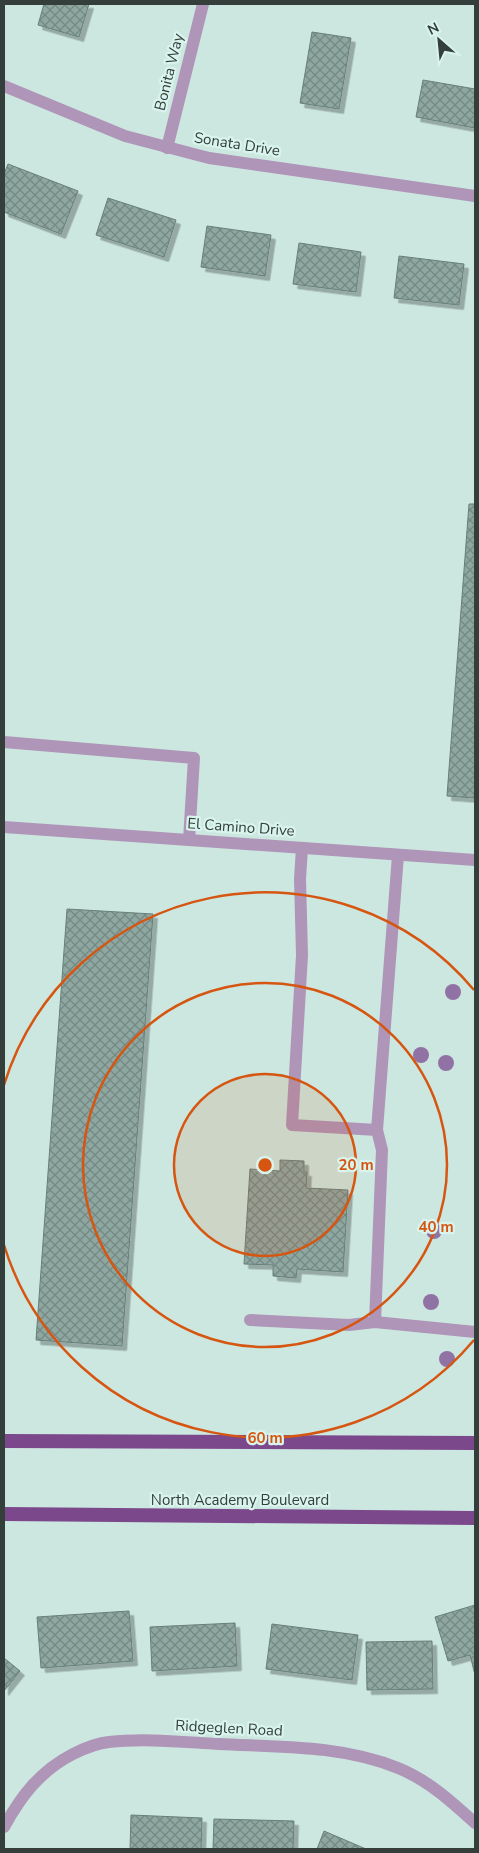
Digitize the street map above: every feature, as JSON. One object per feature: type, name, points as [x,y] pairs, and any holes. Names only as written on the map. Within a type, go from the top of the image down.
[{"type":"highway","points":[[4,1440],[475,1443]]},
{"type":"highway","name":"North Academy Boulevard","points":[[4,1514],[475,1518]]},
{"type":"street","name":"Bonita Way","points":[[167,148],[203,4]]},
{"type":"street","name":"Sonata Drive","points":[[4,86],[125,136],[209,158],[475,196]]},
{"type":"street","points":[[4,742],[194,758],[189,840]]},
{"type":"street","name":"El Camino Drive","points":[[4,827],[475,860]]},
{"type":"street","points":[[302,848],[300,879],[302,955],[292,1125],[377,1130]]},
{"type":"street","points":[[375,1322],[382,1150],[377,1130],[398,855]]},
{"type":"street","points":[[250,1320],[349,1324],[375,1322],[475,1332]]},
{"type":"street","name":"Ridgeglen Road","points":[[4,1827],[24,1793],[47,1771],[73,1754],[107,1742],[144,1740],[313,1748],[361,1757],[399,1769],[437,1790],[473,1818]]},
{"type":"building","points":[[44,4],[89,4],[79,37],[38,25]]},
{"type":"building","points":[[312,32],[351,38],[339,109],[300,103]]},
{"type":"building","points":[[423,80],[475,89],[475,128],[416,117]]},
{"type":"building","points":[[8,164],[78,191],[61,234],[4,212],[4,174]]},
{"type":"building","points":[[108,198],[176,220],[164,257],[96,235]]},
{"type":"building","points":[[207,226],[271,235],[265,276],[201,267]]},
{"type":"building","points":[[299,243],[361,252],[356,292],[293,284]]},
{"type":"building","points":[[399,256],[464,264],[459,305],[394,298]]},
{"type":"building","points":[[469,504],[475,504],[475,798],[447,796]]},
{"type":"building","points":[[67,909],[153,914],[122,1346],[36,1340]]},
{"type":"building","points":[[280,1160],[304,1161],[304,1172],[307,1172],[306,1188],[348,1190],[343,1272],[297,1269],[296,1278],[273,1276],[273,1265],[244,1264],[250,1169],[280,1171]]},
{"type":"building","points":[[475,1605],[475,1675],[470,1655],[448,1661],[435,1617]]},
{"type":"building","points":[[129,1611],[133,1661],[41,1668],[37,1617]]},
{"type":"building","points":[[235,1623],[237,1666],[152,1671],[150,1627]]},
{"type":"building","points":[[272,1624],[358,1635],[352,1680],[266,1669]]},
{"type":"building","points":[[432,1641],[433,1689],[367,1690],[366,1642]]},
{"type":"building","points":[[4,1658],[20,1671],[4,1691]]},
{"type":"building","points":[[131,1815],[202,1818],[201,1849],[130,1849]]},
{"type":"building","points":[[214,1819],[294,1821],[293,1849],[213,1849]]},
{"type":"building","points":[[324,1831],[366,1849],[317,1849]]}]
